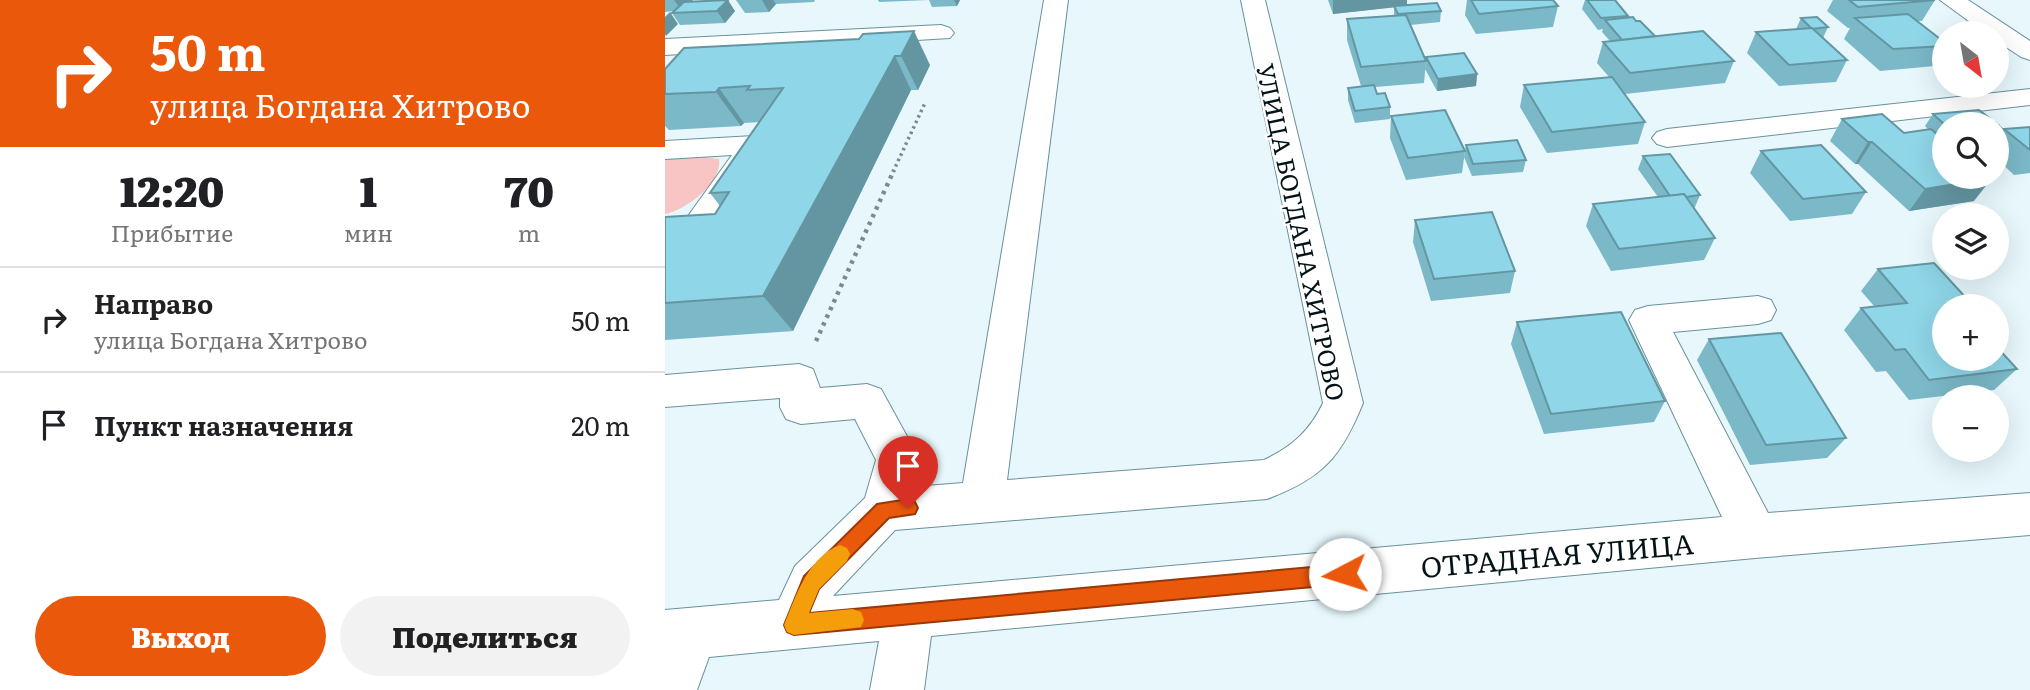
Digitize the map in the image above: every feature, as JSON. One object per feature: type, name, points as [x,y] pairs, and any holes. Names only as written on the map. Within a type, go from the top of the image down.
[{"type":"street","points":[[982,502],[1056,0]]},
{"type":"street","name":"УЛИЦА БОГДАНА ХИТРОВО","points":[[884,510],[1267,479],[1299,465],[1329,435],[1343,403],[1253,0]]},
{"type":"street","points":[[1952,0],[2030,52]]},
{"type":"street","points":[[676,54],[941,33]]},
{"type":"street","points":[[1667,138],[2030,97]]},
{"type":"street","points":[[665,150],[754,145],[698,227],[665,229]]},
{"type":"street","points":[[1755,536],[1648,320],[1758,310]]},
{"type":"street","points":[[665,391],[799,380],[801,407],[867,401],[898,460],[884,510],[811,583],[794,625]]},
{"type":"street","name":"ОТРАДНАЯ УЛИЦА","points":[[679,635],[1755,536],[2030,514]]},
{"type":"street","points":[[897,690],[909,614]]},
{"type":"street","points":[[670,690],[679,635]]},
{"type":"path","points":[[812,351],[925,103]]},
{"type":"shaded area","points":[[665,159],[719,159],[715,177],[692,201],[665,214]]},
{"type":"building","points":[[728,0],[717,11],[672,13],[684,2]]},
{"type":"building","points":[[1471,0],[1553,0],[1558,6],[1479,14]]},
{"type":"building","points":[[1587,0],[1615,0],[1628,16],[1601,18]]},
{"type":"building","points":[[1849,0],[1935,0],[1858,7]]},
{"type":"building","points":[[1437,3],[1441,11],[1398,14],[1394,6]]},
{"type":"building","points":[[1908,14],[1932,33],[1932,47],[1893,49],[1855,18]]},
{"type":"building","points":[[1406,15],[1426,61],[1361,67],[1347,19]]},
{"type":"building","points":[[1633,17],[1655,36],[1622,40],[1605,20]]},
{"type":"building","points":[[1817,17],[1828,27],[1812,29],[1801,18]]},
{"type":"building","points":[[1812,28],[1847,60],[1789,65],[1756,32]]},
{"type":"building","points":[[914,31],[901,56],[895,56],[763,296],[665,303],[665,217],[715,214],[729,192],[710,193],[783,88],[747,90],[750,86],[719,88],[716,92],[665,94],[665,69],[684,48],[859,39],[863,34]]},
{"type":"building","points":[[1703,31],[1734,61],[1630,73],[1603,42]]},
{"type":"building","points":[[1464,53],[1477,74],[1438,79],[1426,57]]},
{"type":"building","points":[[1612,77],[1645,122],[1552,132],[1524,85]]},
{"type":"building","points":[[1374,85],[1377,94],[1385,93],[1390,107],[1355,111],[1348,88]]},
{"type":"building","points":[[1445,110],[1465,151],[1408,158],[1391,116]]},
{"type":"building","points":[[1882,114],[1904,133],[1931,129],[1932,188],[1925,189],[1842,119]]},
{"type":"building","points":[[2030,127],[2030,150],[2009,133],[2009,129]]},
{"type":"building","points":[[1517,140],[1526,160],[1473,164],[1466,145]]},
{"type":"building","points":[[1821,145],[1866,192],[1803,199],[1761,151]]},
{"type":"building","points":[[1670,154],[1700,195],[1670,196],[1643,156]]},
{"type":"building","points":[[1684,194],[1715,238],[1619,249],[1593,204]]},
{"type":"building","points":[[1492,212],[1515,271],[1434,279],[1415,220]]},
{"type":"building","points":[[1932,263],[1932,280],[1950,280],[1963,294],[1932,294],[1932,371],[2001,371],[1929,380],[1905,349],[1895,350],[1861,308],[1907,303],[1878,269]]},
{"type":"building","points":[[1621,312],[1665,401],[1551,414],[1517,322]]},
{"type":"building","points":[[1781,333],[1846,438],[1766,445],[1709,339]]},
{"type":"building","points":[[2009,360],[2017,369],[2009,370]]},
{"type":"slow traffic","points":[[840,554],[811,583],[794,625],[853,620]]},
{"type":"route","points":[[908,508],[884,510],[811,583],[794,625],[1345,574]]}]
